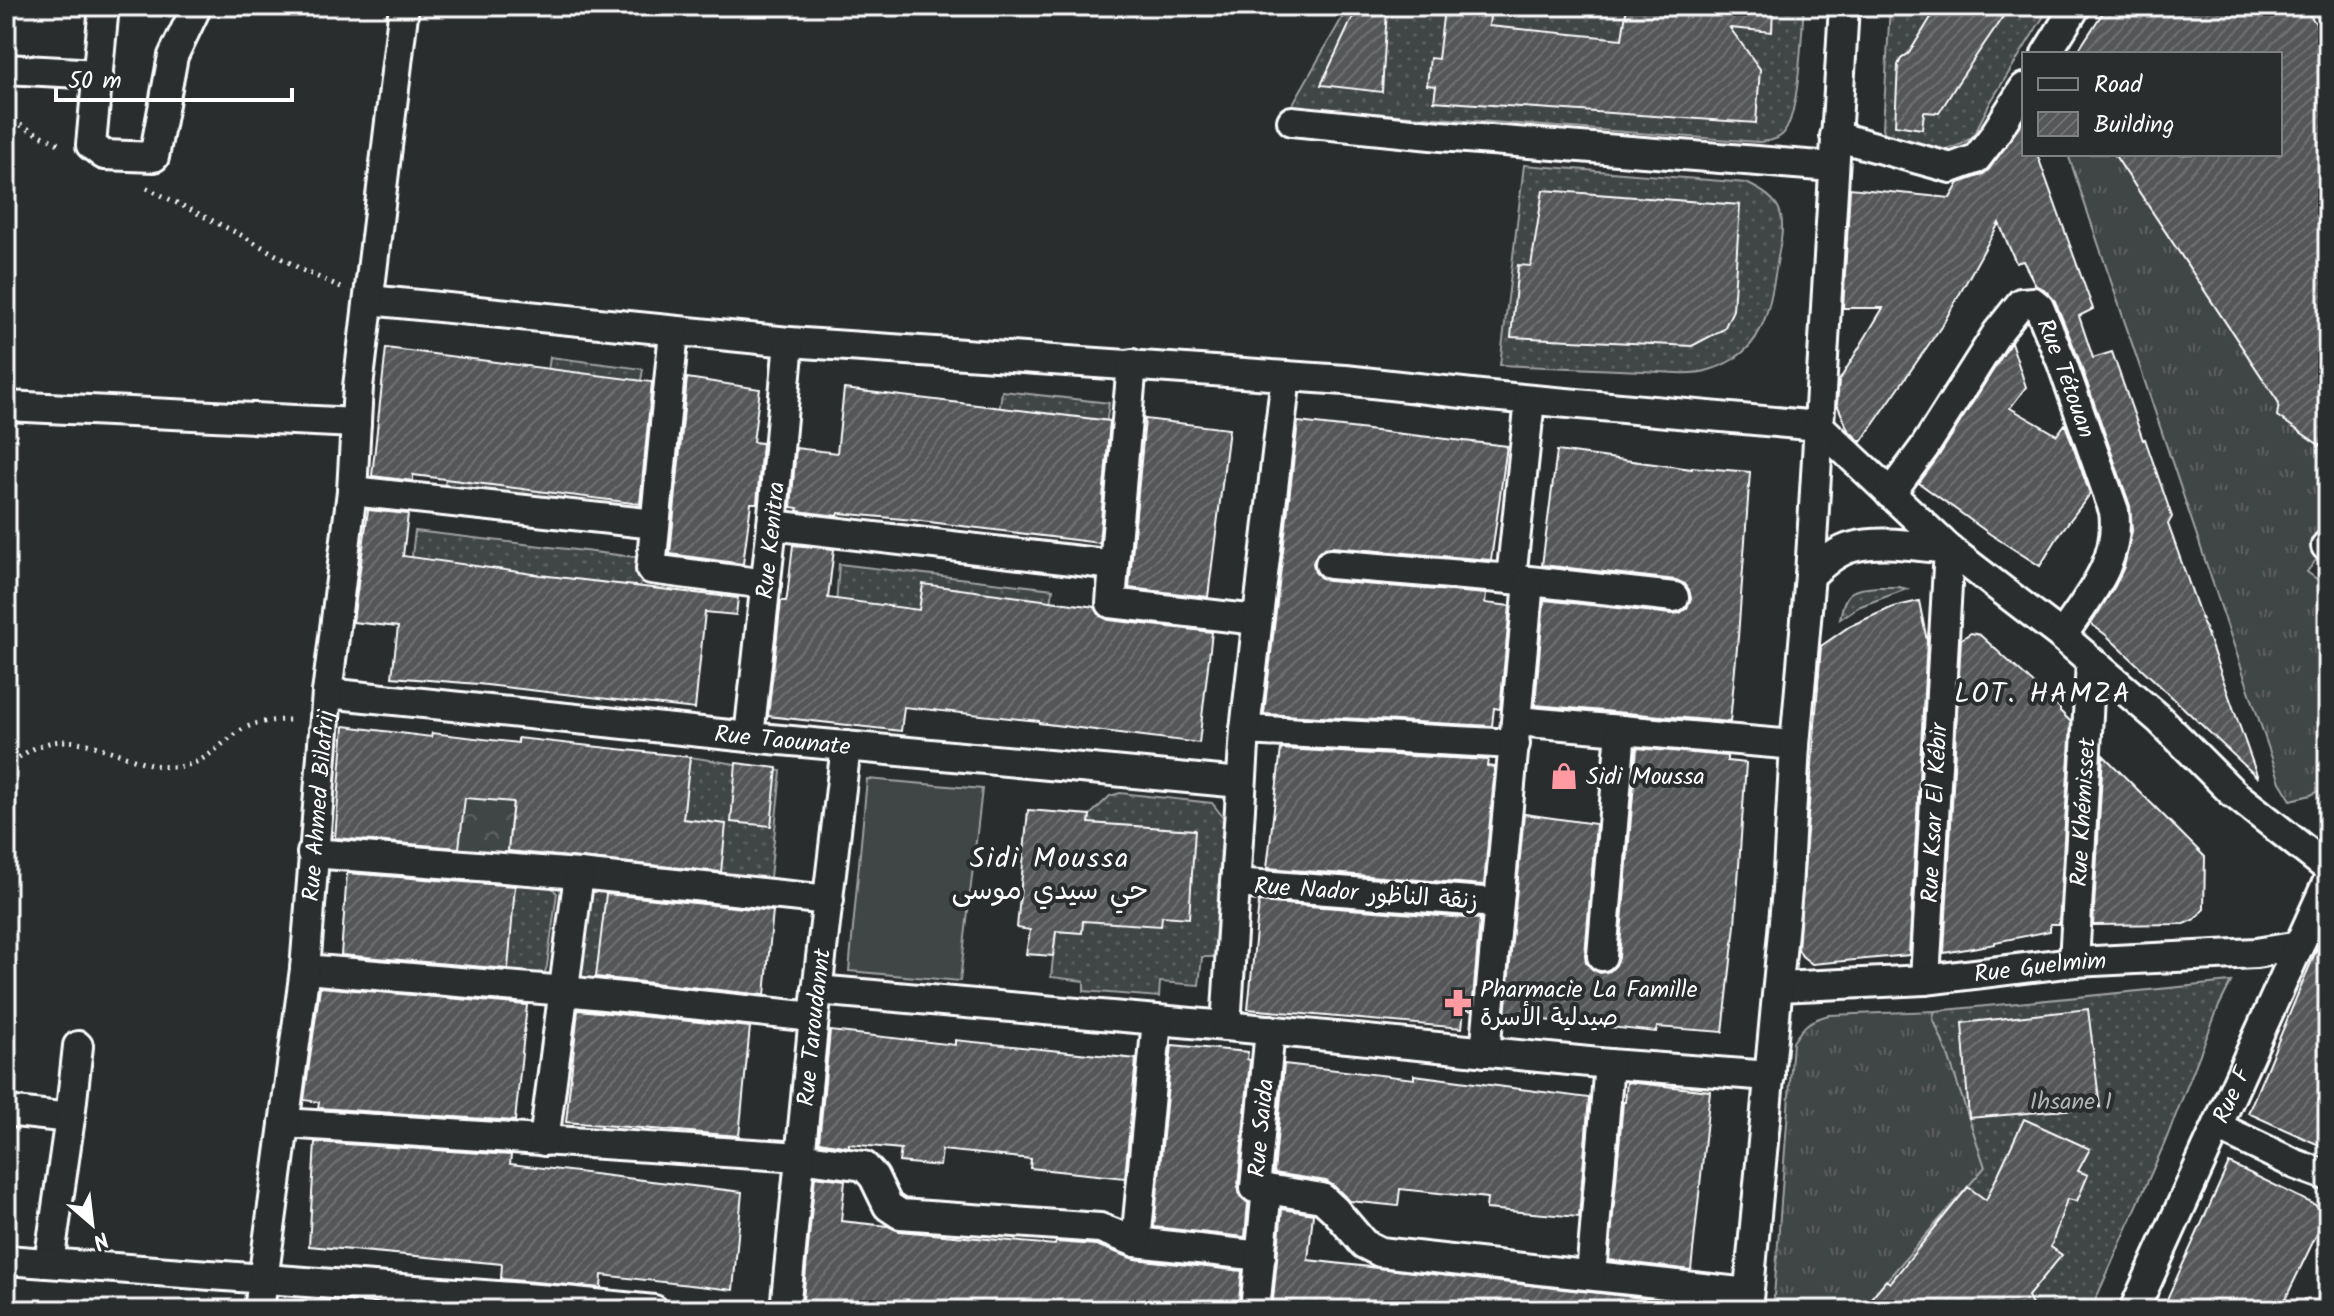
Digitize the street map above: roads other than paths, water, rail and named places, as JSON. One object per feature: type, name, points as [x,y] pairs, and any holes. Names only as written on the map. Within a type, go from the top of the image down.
[{"type":"street","points":[[104,6],[91,145],[104,155],[154,157],[173,56],[197,6]]},
{"type":"street","name":"Rue Ahmed Bilafrij","points":[[259,1310],[305,969],[326,706],[404,6]]},
{"type":"street","points":[[1267,1189],[1322,1198],[1364,1244],[1380,1252],[1591,1275],[1747,1302],[1787,890],[1795,745],[1810,575],[1844,6]]},
{"type":"street","points":[[2047,52],[2076,6]]},
{"type":"street","points":[[6,69],[98,74]]},
{"type":"street","points":[[1835,136],[1951,168],[1976,159],[2022,91]]},
{"type":"street","points":[[1292,121],[1427,135],[1833,167]]},
{"type":"street","points":[[369,300],[789,342],[1345,380],[1819,426],[1949,549],[2062,636],[2159,719],[2233,793],[2328,868]]},
{"type":"street","name":"Rue Tétouan","points":[[1890,494],[1924,448],[1997,333],[2021,303],[2033,302],[2039,307],[2062,363],[2114,511],[2116,528],[2109,563],[2062,636]]},
{"type":"street","points":[[674,331],[651,569],[766,584]]},
{"type":"street","name":"Rue Kenitra","points":[[749,737],[789,342]]},
{"type":"street","points":[[1132,364],[1111,603],[1257,620]]},
{"type":"street","points":[[1226,1026],[1245,730],[1286,376]]},
{"type":"street","points":[[1485,1052],[1497,903],[1516,732],[1520,580],[1530,400]]},
{"type":"street","points":[[6,406],[356,423]]},
{"type":"street","points":[[352,491],[655,524]]},
{"type":"street","points":[[772,525],[1114,565]]},
{"type":"street","points":[[1810,575],[1831,558],[1852,547],[1881,544],[1949,549]]},
{"type":"street","name":"Rue Ksar El Kébir","points":[[1925,980],[1949,549]]},
{"type":"street","points":[[1330,564],[1674,597]]},
{"type":"street","name":"Rue Khémisset","points":[[2074,962],[2091,662]]},
{"type":"street","name":"Rue Taounate","points":[[326,706],[749,737],[1241,783]]},
{"type":"street","points":[[1245,730],[1621,730],[1795,745]]},
{"type":"street","points":[[1602,956],[1621,730]]},
{"type":"street","name":"Rue Taroudannt","points":[[785,1310],[846,746]]},
{"type":"street","points":[[312,853],[579,874],[829,900]]},
{"type":"street","points":[[544,1141],[579,874]]},
{"type":"street","name":"Rue F","points":[[2134,1310],[2328,881]]},
{"type":"street","name":"Rue Nador زنقة الناظور","points":[[1235,883],[1497,903]]},
{"type":"street","name":"Rue Guelmim","points":[[1779,987],[1925,980],[2074,962],[2256,953],[2299,946]]},
{"type":"street","points":[[305,969],[565,991],[1157,1020],[1609,1064],[1770,1076]]},
{"type":"street","points":[[1136,1242],[1157,1020]]},
{"type":"street","name":"Rue Saida","points":[[1255,1310],[1267,1189],[1255,1188],[1270,1030]]},
{"type":"street","points":[[49,1263],[78,1046]]},
{"type":"street","points":[[1591,1275],[1609,1064]]},
{"type":"street","points":[[6,1111],[70,1118]]},
{"type":"street","points":[[284,1123],[800,1157],[864,1166],[874,1177],[888,1206],[900,1214],[1100,1228],[1136,1242],[1261,1256]]},
{"type":"street","points":[[2218,1127],[2295,1164],[2328,1176]]},
{"type":"street","points":[[6,1260],[565,1306],[654,1310]]},
{"type":"place","name":"Sidi Moussa","points":[[1564,776]]},
{"type":"place","name":"Pharmacie La Famille صيدلية الأسرة","points":[[1458,1003]]},
{"type":"district","name":"LOT. HAMZA","points":[[2043,692]]},
{"type":"district","name":"Sidi Moussa حي سيدي موسى","points":[[1050,873]]},
{"type":"park label","name":"Ihsane 1","points":[[2071,1101]]}]
